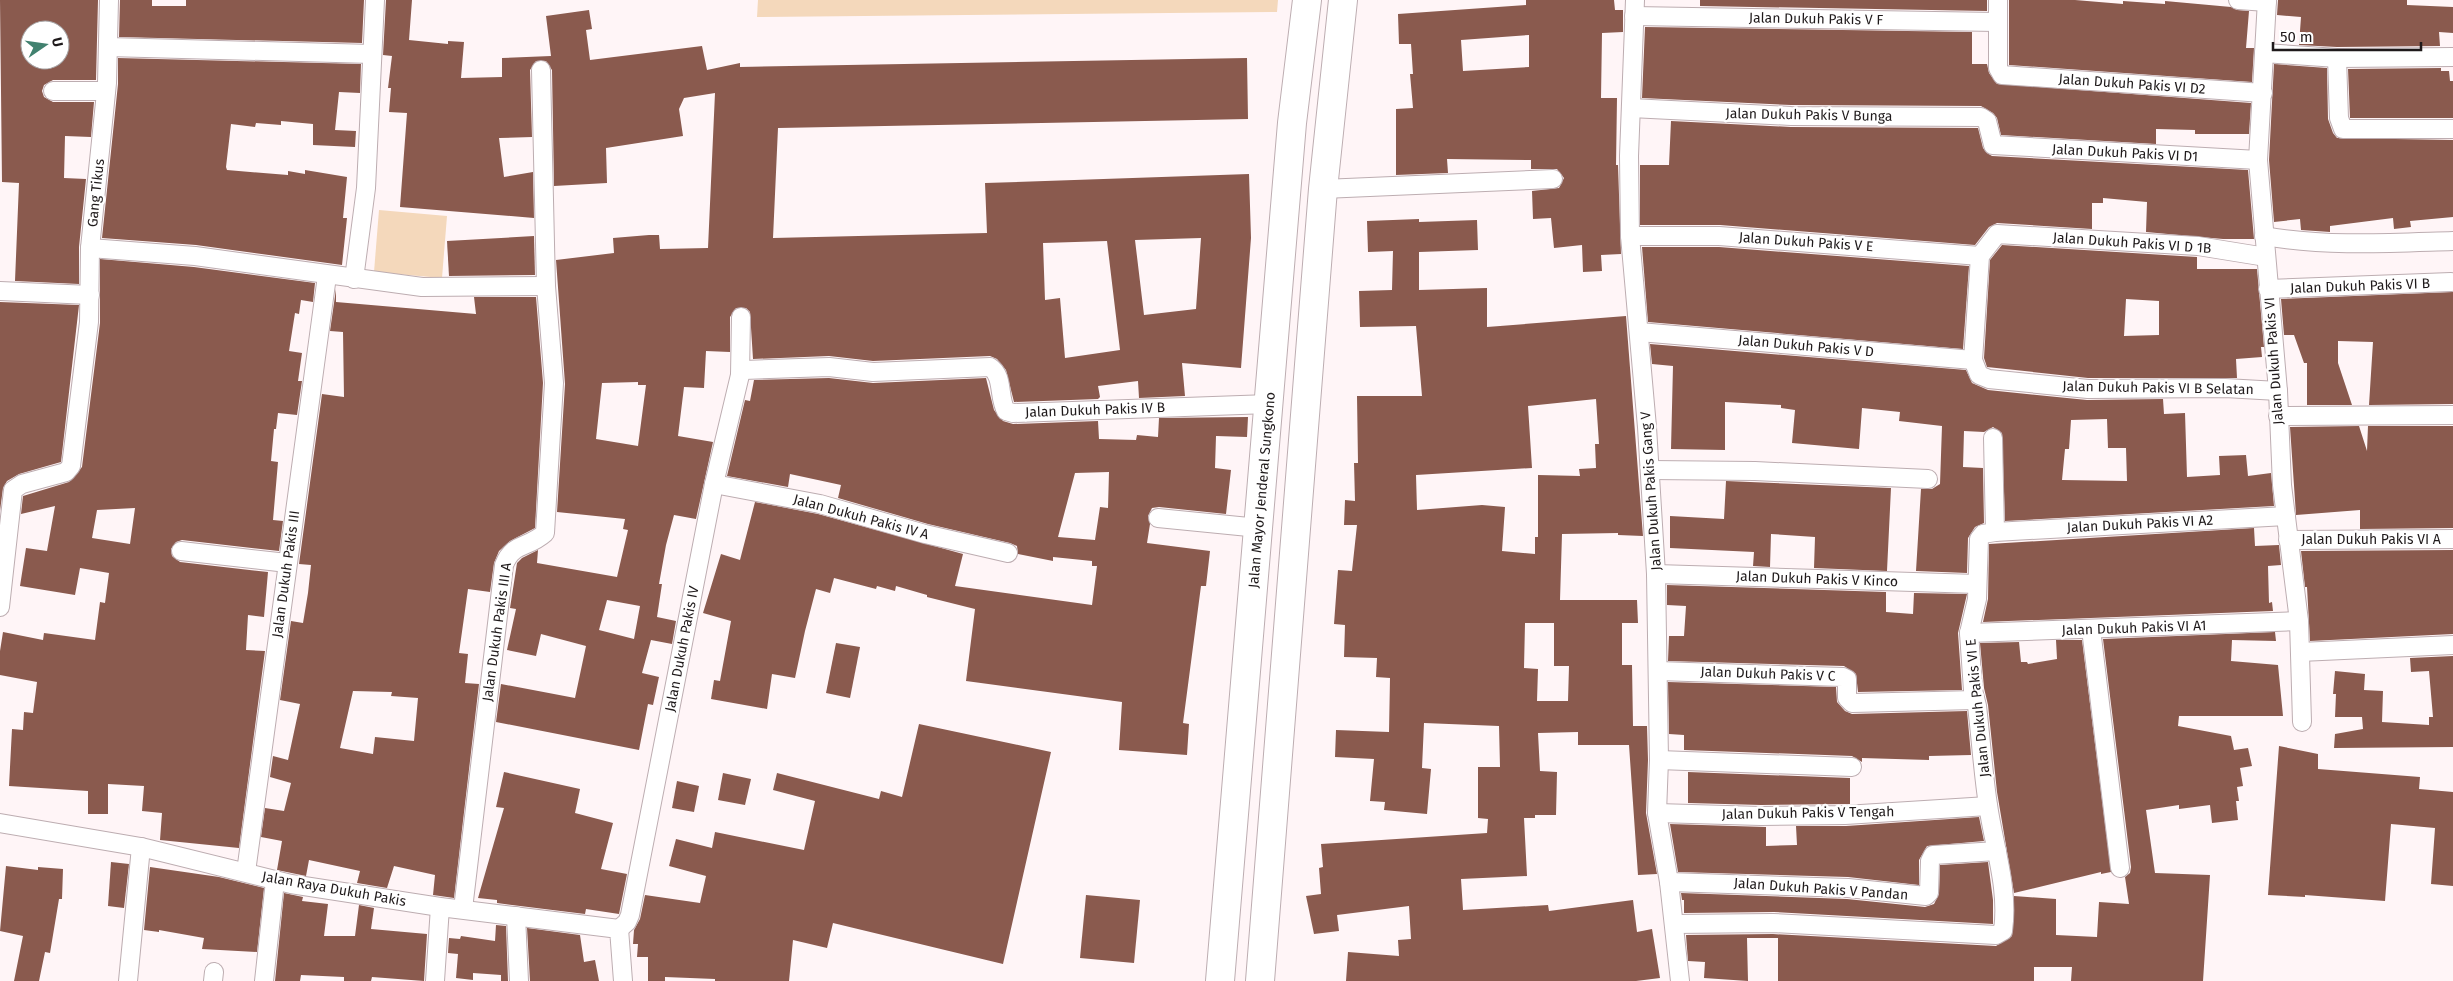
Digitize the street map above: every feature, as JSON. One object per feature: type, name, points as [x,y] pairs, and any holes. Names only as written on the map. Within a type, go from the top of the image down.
[{"type":"main road","name":"Jalan Mayor Jenderal Sungkono","points":[[1220,981],[1289,167],[1306,0]]},
{"type":"main road","points":[[1260,981],[1323,192],[1343,0]]},
{"type":"main road","points":[[1289,167],[1290,182],[1300,193],[1323,192]]},
{"type":"main road","points":[[1287,201],[1305,199],[1323,192]]},
{"type":"street","name":"Gang Tikus","points":[[0,607],[14,490],[22,484],[66,472],[71,466],[85,366],[90,295],[90,248],[106,91],[110,0]]},
{"type":"street","points":[[354,279],[366,188],[375,0]]},
{"type":"street","points":[[1997,22],[1998,0]]},
{"type":"street","points":[[2238,0],[2267,1]]},
{"type":"street","name":"Jalan Dukuh Pakis VI","points":[[2267,1],[2258,160],[2278,391],[2278,416],[2288,540],[2299,621],[2302,722]]},
{"type":"street","name":"Jalan Dukuh Pakis V F","points":[[1635,8],[1997,22]]},
{"type":"street","name":"Jalan Dukuh Pakis Gang V","points":[[1635,8],[1631,108],[1630,236],[1650,470],[1656,574],[1659,760],[1657,813],[1669,882],[1680,981]]},
{"type":"street","name":"Jalan Dukuh Pakis VI D2","points":[[1997,22],[1998,68],[2002,75],[2263,93]]},
{"type":"street","points":[[108,47],[372,54]]},
{"type":"street","points":[[2264,53],[2337,58],[2453,57]]},
{"type":"street","points":[[2337,58],[2339,118],[2343,129],[2453,128]]},
{"type":"street","points":[[90,248],[195,256],[327,276],[422,287],[546,286],[542,70]]},
{"type":"street","points":[[53,91],[106,91]]},
{"type":"street","name":"Jalan Dukuh Pakis V Bunga","points":[[1631,108],[1791,116],[1986,119],[1992,145]]},
{"type":"street","name":"Jalan Dukuh Pakis VI D1","points":[[1992,145],[2258,160]]},
{"type":"street","points":[[1323,192],[1553,179]]},
{"type":"street","name":"Jalan Dukuh Pakis VI D 1B","points":[[1980,256],[1997,234],[2198,246],[2266,257]]},
{"type":"street","name":"Jalan Dukuh Pakis V E","points":[[1630,236],[1719,236],[1980,256]]},
{"type":"street","points":[[2264,236],[2304,243],[2355,245],[2453,241]]},
{"type":"street","points":[[1976,368],[1980,256]]},
{"type":"street","name":"Jalan Dukuh Pakis III","points":[[246,872],[327,276]]},
{"type":"street","name":"Jalan Dukuh Pakis VI B","points":[[2268,289],[2451,282]]},
{"type":"street","name":"Jalan Dukuh Pakis III A","points":[[463,910],[504,565],[508,554],[515,549],[531,544],[545,533],[554,383],[546,286]]},
{"type":"street","points":[[0,291],[90,295]]},
{"type":"street","name":"Jalan Dukuh Pakis IV","points":[[619,929],[627,922],[635,892],[714,484],[743,372],[741,317]]},
{"type":"street","name":"Jalan Dukuh Pakis V D","points":[[1639,332],[1976,368]]},
{"type":"street","name":"Jalan Dukuh Pakis IV B","points":[[743,372],[828,366],[873,372],[990,367],[996,370],[1003,406],[1006,411],[1014,414],[1269,404]]},
{"type":"street","name":"Jalan Dukuh Pakis VI B Selatan","points":[[1976,368],[1989,379],[2088,389],[2225,388],[2278,391]]},
{"type":"street","points":[[2278,416],[2453,415]]},
{"type":"street","points":[[1993,438],[1995,532]]},
{"type":"street","points":[[1650,470],[1755,470],[1928,479]]},
{"type":"street","name":"Jalan Dukuh Pakis IV A","points":[[714,484],[820,504],[925,534],[1008,554]]},
{"type":"street","name":"Jalan Dukuh Pakis VI A2","points":[[1995,532],[2286,516]]},
{"type":"street","points":[[1158,518],[1258,528]]},
{"type":"street","name":"Jalan Dukuh Pakis VI E","points":[[1674,924],[1773,922],[1996,935],[2003,931],[2005,902],[1988,806],[1969,633],[1977,599],[1979,539],[1983,534],[1995,532]]},
{"type":"street","name":"Jalan Dukuh Pakis VI A","points":[[2288,540],[2453,539]]},
{"type":"street","points":[[181,552],[287,563]]},
{"type":"street","name":"Jalan Dukuh Pakis V Kinco","points":[[1656,574],[1977,584]]},
{"type":"street","name":"Jalan Dukuh Pakis VI A1","points":[[1969,633],[2299,621]]},
{"type":"street","points":[[2092,629],[2120,868]]},
{"type":"street","points":[[2300,652],[2453,645]]},
{"type":"street","name":"Jalan Dukuh Pakis V C","points":[[1658,671],[1843,677],[1847,679],[1847,698],[1852,703],[1975,700]]},
{"type":"street","points":[[1659,760],[1852,767]]},
{"type":"street","name":"Jalan Dukuh Pakis V Tengah","points":[[1657,813],[1760,816],[1845,815],[1988,806]]},
{"type":"street","name":"Jalan Raya Dukuh Pakis","points":[[0,824],[141,847],[246,872],[275,881],[463,910],[619,929]]},
{"type":"street","points":[[128,981],[141,847]]},
{"type":"street","name":"Jalan Dukuh Pakis V Pandan","points":[[1669,882],[1848,888],[1926,896],[1929,893],[1930,861],[1933,855],[1997,851]]},
{"type":"street","points":[[264,981],[275,881]]},
{"type":"street","points":[[435,981],[440,906]]},
{"type":"street","points":[[516,916],[519,981]]},
{"type":"street","points":[[619,929],[623,981]]},
{"type":"shaded area","points":[[758,0],[1278,0],[1277,12],[757,17]]},
{"type":"shaded area","points":[[379,210],[447,216],[442,278],[374,272]]},
{"type":"building","points":[[0,0],[98,0],[96,80],[53,80],[44,85],[42,91],[44,97],[53,102],[94,102],[91,137],[65,136],[64,178],[86,179],[79,247],[79,284],[15,281],[19,183],[2,182]]},
{"type":"building","points":[[120,0],[152,0],[152,6],[186,6],[186,0],[364,0],[362,43],[119,37]]},
{"type":"building","points":[[386,0],[412,0],[409,40],[448,44],[448,41],[464,42],[461,78],[502,77],[502,58],[551,56],[546,16],[589,10],[592,29],[586,30],[590,60],[702,46],[707,70],[740,63],[740,67],[1247,58],[1248,119],[778,128],[773,238],[987,233],[985,183],[1249,174],[1251,238],[1241,368],[1182,363],[1185,396],[1139,398],[1138,381],[1098,386],[1100,397],[1098,399],[1014,402],[1006,370],[997,359],[990,356],[873,361],[829,356],[753,359],[750,312],[746,308],[736,308],[730,317],[730,352],[706,351],[704,388],[684,387],[678,436],[713,442],[696,519],[674,515],[666,545],[659,584],[662,584],[657,617],[676,621],[672,644],[651,640],[642,673],[659,677],[653,705],[648,704],[639,750],[496,722],[501,684],[575,698],[586,646],[541,634],[536,656],[507,650],[516,609],[510,608],[517,563],[522,558],[538,550],[537,563],[617,577],[628,530],[623,529],[625,519],[557,512],[565,384],[556,260],[614,253],[613,238],[649,235],[659,235],[660,249],[708,248],[715,93],[684,98],[679,109],[683,136],[606,148],[607,183],[554,186],[552,70],[546,61],[536,61],[530,70],[532,137],[499,138],[504,177],[533,172],[534,218],[400,207],[407,113],[389,112],[391,88],[388,88],[392,56],[383,55]],"holes":[[[1201,238],[1196,309],[1144,315],[1135,240]],[[1107,241],[1120,350],[1065,358],[1060,298],[1045,300],[1043,243]],[[638,382],[638,385],[646,385],[638,446],[596,439],[602,383]],[[607,600],[640,606],[634,639],[599,630]]]},
{"type":"building","points":[[1526,0],[1614,0],[1615,10],[1623,10],[1623,32],[1602,33],[1601,98],[1617,98],[1616,165],[1618,165],[1621,254],[1601,255],[1602,271],[1583,272],[1582,245],[1554,248],[1551,218],[1533,219],[1532,191],[1559,188],[1564,178],[1557,169],[1531,169],[1531,160],[1447,159],[1448,173],[1396,175],[1396,109],[1413,108],[1410,74],[1413,74],[1411,44],[1399,44],[1398,14],[1526,5]],"holes":[[[1529,35],[1529,67],[1463,71],[1461,40]]]},
{"type":"building","points":[[1700,0],[1987,0],[1987,11],[1700,6]]},
{"type":"building","points":[[2009,0],[2075,0],[2123,4],[2123,1],[2165,4],[2165,1],[2231,7],[2237,10],[2249,11],[2246,48],[2254,48],[2252,82],[2009,65]]},
{"type":"building","points":[[2278,0],[2407,0],[2407,5],[2453,7],[2453,33],[2439,32],[2440,46],[2337,47],[2299,45],[2301,17],[2277,15]]},
{"type":"building","points":[[1645,27],[1972,32],[1972,64],[1987,64],[1989,73],[1997,84],[2251,103],[2249,134],[2195,134],[2195,130],[2156,129],[2156,144],[2001,135],[1997,118],[1993,113],[1981,106],[1791,105],[1642,98]]},
{"type":"building","points":[[118,58],[361,64],[360,93],[339,92],[335,130],[356,131],[355,147],[313,145],[313,124],[281,121],[281,125],[256,123],[255,127],[231,124],[226,167],[227,170],[288,175],[288,171],[305,174],[305,170],[347,177],[343,218],[347,218],[342,265],[196,245],[102,238],[118,84]]},
{"type":"building","points":[[2274,64],[2327,68],[2328,119],[2337,138],[2453,140],[2453,217],[2410,221],[2411,227],[2394,229],[2393,218],[2330,226],[2330,232],[2301,230],[2300,219],[2274,222],[2269,160]]},
{"type":"building","points":[[2441,68],[2441,71],[2449,71],[2450,81],[2453,81],[2453,118],[2350,118],[2348,69]]},
{"type":"building","points":[[1671,121],[1791,127],[1978,128],[1983,148],[1992,156],[2248,170],[2254,239],[2223,239],[2146,232],[2147,202],[2103,198],[2103,203],[2092,203],[2092,229],[1997,223],[1989,227],[1975,245],[1720,225],[1640,225],[1640,165],[1669,165]]},
{"type":"building","points":[[1419,219],[1419,222],[1477,220],[1478,250],[1419,252],[1419,290],[1487,288],[1487,327],[1626,316],[1643,536],[1618,535],[1618,533],[1562,534],[1560,600],[1637,600],[1638,623],[1622,623],[1622,665],[1632,665],[1633,726],[1647,726],[1646,813],[1657,874],[1638,875],[1629,745],[1578,745],[1578,732],[1538,733],[1540,771],[1557,772],[1556,815],[1535,815],[1535,818],[1524,818],[1527,876],[1461,879],[1463,910],[1548,905],[1549,911],[1633,900],[1637,932],[1652,929],[1660,978],[1636,981],[1346,981],[1348,952],[1399,956],[1398,940],[1411,939],[1409,906],[1337,915],[1339,931],[1314,934],[1306,896],[1321,894],[1319,868],[1323,867],[1321,844],[1487,833],[1488,819],[1478,818],[1478,767],[1500,767],[1499,726],[1424,723],[1422,768],[1431,769],[1427,814],[1384,810],[1385,802],[1370,801],[1374,759],[1335,757],[1336,730],[1389,732],[1390,678],[1376,677],[1377,658],[1344,657],[1345,625],[1334,624],[1338,570],[1352,571],[1357,525],[1344,525],[1345,500],[1355,501],[1354,463],[1358,463],[1357,396],[1422,396],[1416,326],[1360,327],[1359,291],[1392,290],[1393,251],[1368,252],[1367,221]],"holes":[[[1596,399],[1599,444],[1595,444],[1596,468],[1579,469],[1580,476],[1538,475],[1538,537],[1535,537],[1535,554],[1502,551],[1505,507],[1482,505],[1417,510],[1416,475],[1532,468],[1528,406]],[[1525,623],[1554,623],[1554,666],[1569,666],[1568,701],[1537,701],[1538,669],[1524,668]]]},
{"type":"building","points":[[534,236],[535,275],[449,276],[447,241]]},
{"type":"building","points":[[2002,245],[2197,257],[2197,269],[2257,269],[2264,347],[2261,347],[2262,357],[2236,359],[2237,378],[2088,378],[1987,367],[1984,358],[1990,260]],"holes":[[[2126,299],[2159,301],[2159,335],[2124,336]]]},
{"type":"building","points":[[1642,247],[1719,247],[1969,266],[1963,349],[1648,322]]},
{"type":"building","points":[[100,259],[194,267],[315,283],[313,302],[301,300],[299,314],[295,313],[289,351],[302,353],[298,381],[302,381],[297,415],[278,413],[276,429],[274,429],[271,461],[278,462],[273,520],[283,521],[279,551],[182,540],[176,542],[171,549],[172,556],[180,562],[268,572],[264,617],[248,615],[246,650],[265,651],[239,848],[160,840],[162,813],[142,811],[144,786],[108,784],[108,814],[88,814],[88,791],[9,786],[12,729],[23,730],[24,712],[33,713],[37,682],[0,675],[0,651],[3,632],[43,640],[44,633],[95,640],[100,602],[105,603],[109,573],[80,568],[75,595],[20,586],[26,548],[47,551],[55,506],[21,514],[23,496],[69,482],[82,467],[100,323]],"holes":[[[135,508],[130,544],[92,538],[97,510]]]},
{"type":"building","points":[[336,289],[336,302],[476,314],[474,297],[536,297],[543,383],[535,528],[510,541],[499,551],[494,563],[490,592],[468,589],[459,653],[468,654],[465,683],[479,684],[454,898],[433,895],[435,875],[394,866],[387,888],[357,883],[360,871],[309,860],[306,876],[277,870],[282,841],[261,837],[265,808],[284,811],[291,783],[270,777],[273,756],[288,760],[300,704],[280,700],[291,621],[303,623],[308,593],[311,565],[299,564],[322,394],[344,397],[343,332],[330,331]],"holes":[[[353,691],[392,692],[391,696],[418,698],[414,741],[375,737],[373,754],[340,748]]]},
{"type":"building","points":[[2453,292],[2453,404],[2369,405],[2373,342],[2338,341],[2338,363],[2352,405],[2307,405],[2307,363],[2304,363],[2294,335],[2284,335],[2281,299]]},
{"type":"building","points":[[0,302],[79,305],[61,462],[19,474],[7,481],[3,488],[0,511]]},
{"type":"building","points":[[1650,344],[1966,370],[1972,383],[1988,390],[2087,400],[2163,399],[2164,414],[2185,413],[2187,477],[2220,475],[2219,456],[2246,455],[2248,476],[2271,473],[2274,506],[2005,521],[2002,433],[1993,427],[1984,432],[1964,431],[1963,467],[1983,468],[1984,523],[1975,527],[1968,538],[1967,573],[1916,571],[1921,489],[1932,489],[1940,484],[1942,426],[1899,421],[1900,412],[1862,408],[1859,449],[1792,443],[1795,410],[1781,408],[1781,405],[1725,402],[1725,450],[1671,449],[1673,366],[1652,364]],"holes":[[[2107,419],[2108,448],[2126,448],[2127,481],[2062,480],[2065,449],[2069,449],[2071,420]]]},
{"type":"building","points":[[829,378],[873,383],[986,378],[994,410],[1003,421],[1013,424],[1098,421],[1099,439],[1136,440],[1137,435],[1158,437],[1159,418],[1248,417],[1247,437],[1216,436],[1215,468],[1231,470],[1226,514],[1159,507],[1152,508],[1148,516],[1150,524],[1147,543],[1210,551],[1206,586],[1201,586],[1183,723],[1189,724],[1187,755],[1119,750],[1122,702],[966,681],[975,609],[927,597],[927,595],[896,586],[895,591],[877,586],[876,589],[834,578],[830,593],[816,589],[795,678],[772,674],[767,709],[711,699],[714,680],[720,681],[731,621],[703,613],[721,554],[740,560],[755,502],[818,514],[963,554],[955,586],[1092,605],[1097,566],[1092,566],[1092,561],[1053,557],[1053,561],[1018,554],[1017,546],[1010,543],[928,524],[838,498],[841,485],[790,474],[788,487],[727,476],[745,400],[750,401],[754,380]],"holes":[[[1109,472],[1108,508],[1100,507],[1095,540],[1058,537],[1075,473]]]},
{"type":"building","points":[[2359,426],[2367,451],[2368,426],[2453,426],[2453,528],[2360,529],[2360,510],[2296,515],[2290,427]]},
{"type":"building","points":[[1726,481],[1891,488],[1887,571],[1814,568],[1815,537],[1771,534],[1770,567],[1753,566],[1754,552],[1670,548],[1670,516],[1724,519]]},
{"type":"building","points":[[2254,528],[2255,546],[2279,545],[2281,565],[2268,566],[2269,603],[2272,602],[2273,611],[1983,622],[1988,599],[1989,544]]},
{"type":"building","points":[[2453,550],[2453,634],[2310,641],[2307,587],[2305,587],[2301,551]]},
{"type":"building","points":[[1667,585],[1886,592],[1886,612],[1913,614],[1914,593],[1967,594],[1958,633],[1962,690],[1858,692],[1856,674],[1844,666],[1668,661],[1669,636],[1684,636],[1686,606],[1667,605]]},
{"type":"building","points":[[2275,632],[2276,641],[2232,640],[2231,661],[2278,665],[2283,716],[2179,716],[2178,726],[2231,736],[2234,750],[2248,748],[2252,766],[2240,768],[2243,786],[2237,787],[2239,801],[2236,801],[2238,820],[2212,823],[2210,805],[2179,809],[2179,805],[2146,810],[2155,873],[2210,875],[2203,981],[2071,981],[2072,967],[2034,967],[2034,981],[1778,981],[1778,938],[1747,938],[1748,981],[1704,978],[1705,962],[1688,961],[1686,935],[1773,934],[1996,946],[2012,936],[2014,896],[2056,899],[2056,935],[2097,937],[2099,902],[2129,904],[2125,877],[2130,873],[2131,867],[2103,639]]},
{"type":"building","points":[[2056,640],[2082,640],[2111,872],[2101,874],[2101,872],[2014,893],[1997,792],[1980,643],[2019,642],[2021,662],[2027,662],[2028,664],[2057,659]]},
{"type":"building","points":[[836,643],[860,647],[850,698],[826,693]]},
{"type":"building","points":[[2453,656],[2453,747],[2334,748],[2335,734],[2363,729],[2362,717],[2335,717],[2336,694],[2333,694],[2335,671],[2365,674],[2364,690],[2383,691],[2382,722],[2429,725],[2429,717],[2433,717],[2429,671],[2411,672],[2410,658]]},
{"type":"building","points":[[1668,682],[1836,687],[1837,702],[1845,711],[1852,714],[1967,711],[1971,755],[1929,756],[1929,760],[1862,758],[1862,762],[1852,756],[1684,750],[1684,735],[1669,734]]},
{"type":"building","points":[[919,724],[1051,752],[1003,964],[833,923],[827,948],[793,940],[789,981],[715,981],[715,979],[665,977],[665,981],[648,981],[648,957],[637,957],[638,944],[633,944],[634,930],[640,919],[645,895],[700,903],[706,876],[669,866],[676,839],[712,848],[715,832],[804,850],[815,801],[773,790],[777,773],[879,799],[881,791],[902,797]]},
{"type":"building","points":[[2279,746],[2318,754],[2318,769],[2420,777],[2419,789],[2453,792],[2453,886],[2431,884],[2435,828],[2391,824],[2385,901],[2305,895],[2305,897],[2268,895]]},
{"type":"building","points":[[504,772],[580,789],[575,813],[613,823],[601,869],[627,874],[619,914],[586,909],[585,914],[497,903],[497,900],[478,898],[504,808],[496,807]]},
{"type":"building","points":[[1688,772],[1850,778],[1850,804],[1761,805],[1688,803]]},
{"type":"building","points":[[723,773],[751,779],[745,805],[718,800]]},
{"type":"building","points":[[677,781],[699,786],[694,812],[672,808]]},
{"type":"building","points":[[1979,817],[1984,841],[1927,846],[1919,860],[1919,885],[1848,877],[1678,872],[1670,824],[1766,827],[1766,846],[1797,845],[1796,826],[1846,826]]},
{"type":"building","points":[[111,862],[129,864],[124,908],[108,906]]},
{"type":"building","points":[[1988,862],[1993,900],[1993,924],[1774,912],[1684,913],[1684,900],[1682,900],[1681,893],[1847,899],[1925,907],[1934,904],[1939,894],[1940,865]]},
{"type":"building","points":[[6,866],[38,870],[38,867],[63,869],[62,899],[59,899],[50,953],[45,952],[39,981],[14,981],[23,936],[0,931]]},
{"type":"building","points":[[150,867],[219,877],[264,888],[257,952],[202,949],[204,938],[159,930],[159,932],[144,930]]},
{"type":"building","points":[[284,893],[303,897],[302,901],[328,904],[324,936],[355,936],[359,905],[374,908],[371,929],[427,934],[424,981],[372,977],[371,981],[344,981],[344,977],[301,975],[300,981],[275,981]]},
{"type":"building","points":[[1086,895],[1140,900],[1134,963],[1080,958]]},
{"type":"building","points":[[496,925],[506,926],[508,981],[501,981],[501,975],[473,973],[473,980],[456,978],[458,954],[448,953],[449,938],[460,939],[461,936],[495,941]]},
{"type":"building","points":[[527,928],[580,935],[584,962],[595,960],[599,981],[530,981]]}]
